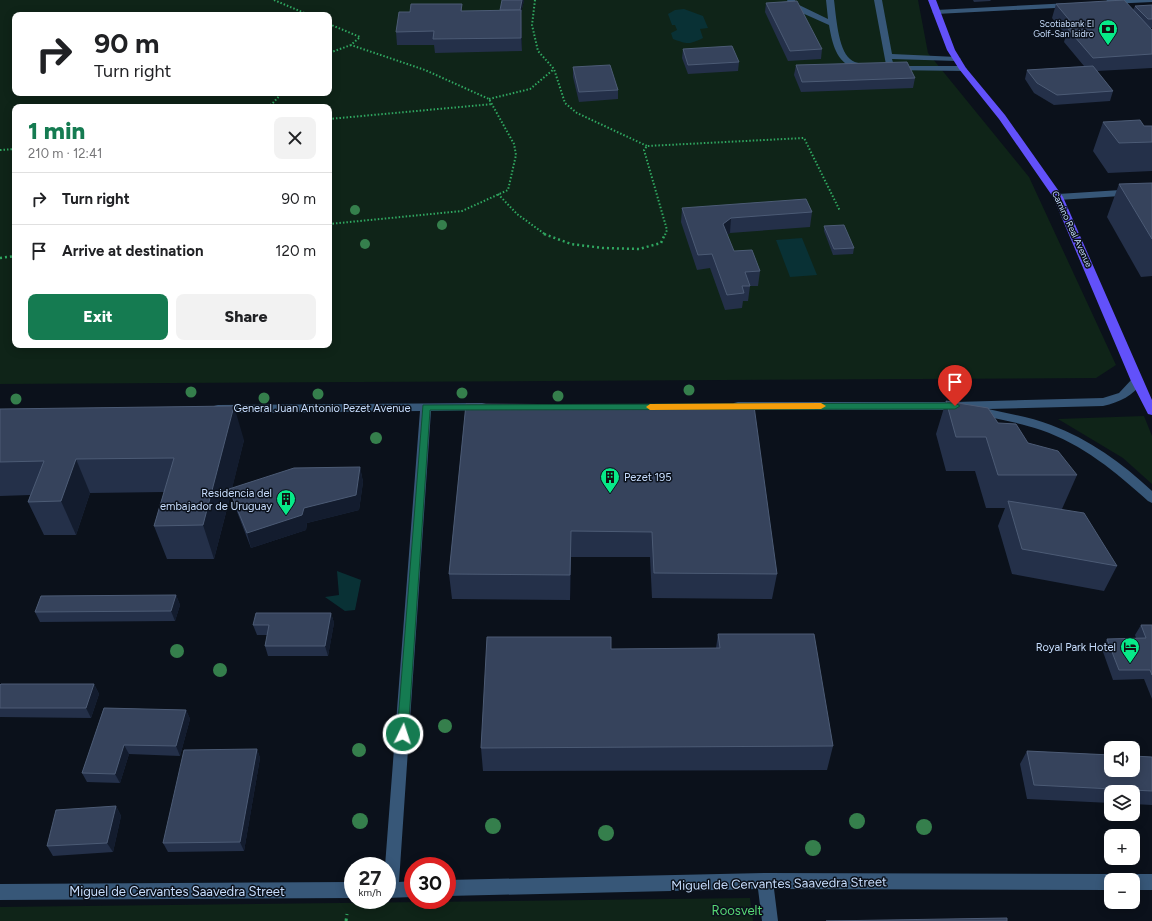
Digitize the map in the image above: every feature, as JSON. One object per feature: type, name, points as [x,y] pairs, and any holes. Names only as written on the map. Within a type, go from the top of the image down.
[{"type":"main road","name":"Camino Real Avenue","points":[[932,0],[957,59],[963,69],[1002,117],[1058,197],[1137,381],[1152,411]]},
{"type":"street","points":[[791,0],[794,6],[834,24]]},
{"type":"street","points":[[830,0],[840,52],[847,61],[861,66],[882,68],[963,69]]},
{"type":"street","points":[[878,0],[888,56],[882,68]]},
{"type":"street","points":[[1104,3],[1150,0]]},
{"type":"street","points":[[936,12],[1080,4]]},
{"type":"street","points":[[888,56],[957,59]]},
{"type":"street","points":[[1058,197],[1152,191]]},
{"type":"street","points":[[726,406],[955,406],[1103,402],[1124,395],[1137,381]]},
{"type":"street","points":[[955,406],[1044,427],[1069,437],[1087,446],[1119,468],[1152,498]]},
{"type":"street","points":[[392,857],[426,407]]},
{"type":"street","name":"General Juan Antonio Pezet Avenue","points":[[205,409],[497,407]]},
{"type":"street","points":[[765,882],[770,921]]},
{"type":"street","name":"Miguel de Cervantes Saavedra Street","points":[[456,888],[765,882],[1104,882]]},
{"type":"street","points":[[1140,882],[1152,882]]},
{"type":"street","name":"Miguel de Cervantes Saavedra Street","points":[[0,892],[344,890]]},
{"type":"path","points":[[274,0],[302,12]]},
{"type":"path","points":[[535,0],[532,25],[538,51],[554,69],[565,103],[577,113],[646,146],[804,138],[840,211]]},
{"type":"path","points":[[332,25],[360,37],[351,45],[332,52]]},
{"type":"path","points":[[332,224],[462,211],[508,190],[516,155],[514,144],[489,99],[425,70],[351,45]]},
{"type":"path","points":[[489,99],[530,89],[554,69]]},
{"type":"path","points":[[272,104],[279,96]]},
{"type":"path","points":[[332,119],[493,104]]},
{"type":"path","points":[[498,194],[517,214],[544,234],[572,244],[603,248],[639,249],[661,244],[667,230],[644,150],[646,146]]},
{"type":"path","points":[[0,150],[12,149]]},
{"type":"path","points":[[0,258],[12,256]]},
{"type":"green space","points":[[0,0],[918,0],[928,53],[1029,177],[1116,365],[1096,378],[0,384]]},
{"type":"green space","points":[[1144,416],[1152,436],[1152,484],[1123,458],[1058,419]]},
{"type":"green space","name":"Roosvelt","points":[[750,898],[753,921],[0,921],[0,907],[344,903],[344,909],[396,909],[396,902],[404,902],[404,909],[456,909],[456,902]]},
{"type":"shaded area","points":[[684,9],[703,16],[708,28],[700,29],[703,38],[688,43],[673,39],[671,33],[677,30],[675,25],[672,25],[668,14],[675,10]]},
{"type":"shaded area","points":[[802,238],[817,275],[790,277],[776,240]]},
{"type":"shaded area","points":[[337,571],[361,580],[355,610],[345,611],[325,597],[339,595]]},
{"type":"building","points":[[502,0],[522,0],[520,10],[500,10]]},
{"type":"building","name":"Scotiabank El Golf-San Isidro","points":[[1124,0],[1152,30],[1152,54],[1093,58],[1068,29],[1076,28],[1056,4]]},
{"type":"building","points":[[797,1],[822,49],[790,51],[766,3]]},
{"type":"building","points":[[411,4],[462,4],[461,11],[521,10],[521,38],[433,39],[434,31],[396,32],[399,12],[410,12]]},
{"type":"building","points":[[1152,5],[1152,19],[1148,19],[1135,6]]},
{"type":"building","points":[[732,46],[739,62],[688,65],[683,49]]},
{"type":"building","points":[[907,62],[915,78],[802,82],[796,65]]},
{"type":"building","points":[[610,65],[618,90],[579,92],[573,67]]},
{"type":"building","points":[[1093,66],[1113,91],[1057,95],[1037,83],[1027,70]]},
{"type":"building","points":[[1140,120],[1144,126],[1152,126],[1152,142],[1119,143],[1103,122]]},
{"type":"building","points":[[1152,183],[1152,239],[1119,184]]},
{"type":"building","points":[[806,199],[812,212],[731,218],[723,224],[734,251],[752,250],[760,271],[745,272],[750,286],[742,286],[744,293],[727,295],[712,254],[698,255],[682,208]]},
{"type":"building","points":[[844,225],[854,248],[834,249],[824,226]]},
{"type":"building","points":[[946,401],[988,408],[998,423],[1016,424],[1028,443],[1058,451],[1077,475],[998,475],[986,437],[956,437]]},
{"type":"building","name":"Pezet 195","points":[[466,404],[754,406],[777,574],[654,573],[652,532],[571,531],[570,575],[449,574]]},
{"type":"building","points":[[234,406],[203,525],[154,526],[174,458],[76,459],[61,501],[28,502],[44,461],[0,462],[0,409]]},
{"type":"building","name":"Residencia del embajador de Uruguay","points":[[360,467],[356,495],[304,508],[302,515],[247,533],[229,489],[294,468]]},
{"type":"building","points":[[1008,501],[1084,513],[1117,566],[1022,549]]},
{"type":"building","points":[[176,595],[171,611],[35,612],[41,596]]},
{"type":"building","points":[[256,613],[331,613],[325,646],[265,646],[269,625],[253,625]]},
{"type":"building","points":[[1141,625],[1152,625],[1152,675],[1150,670],[1119,670],[1107,639],[1146,638]]},
{"type":"building","points":[[718,634],[814,634],[833,746],[481,748],[487,637],[611,637],[611,649],[720,648]]},
{"type":"building","points":[[1,684],[94,684],[86,708],[0,708]]},
{"type":"building","points":[[104,708],[186,710],[176,746],[124,745],[115,774],[82,773]]},
{"type":"building","points":[[257,749],[240,842],[163,843],[184,750]]},
{"type":"building","points":[[1027,751],[1104,755],[1104,777],[1140,777],[1140,756],[1152,757],[1152,791],[1140,790],[1140,785],[1104,785],[1104,789],[1034,785]]},
{"type":"building","points":[[116,806],[107,843],[47,846],[56,810]]},
{"type":"building","points":[[1007,918],[1007,921],[826,921]]},
{"type":"slow traffic","points":[[650,407],[821,406]]},
{"type":"place","name":"Scotiabank El Golf-San Isidro","points":[[1108,46]]},
{"type":"place","name":"Pezet 195","points":[[610,494]]},
{"type":"place","name":"Residencia del embajador de Uruguay","points":[[286,516]]},
{"type":"place","name":"Royal Park Hotel","points":[[1130,664]]},
{"type":"route","points":[[403,734],[426,407],[955,406]]}]
